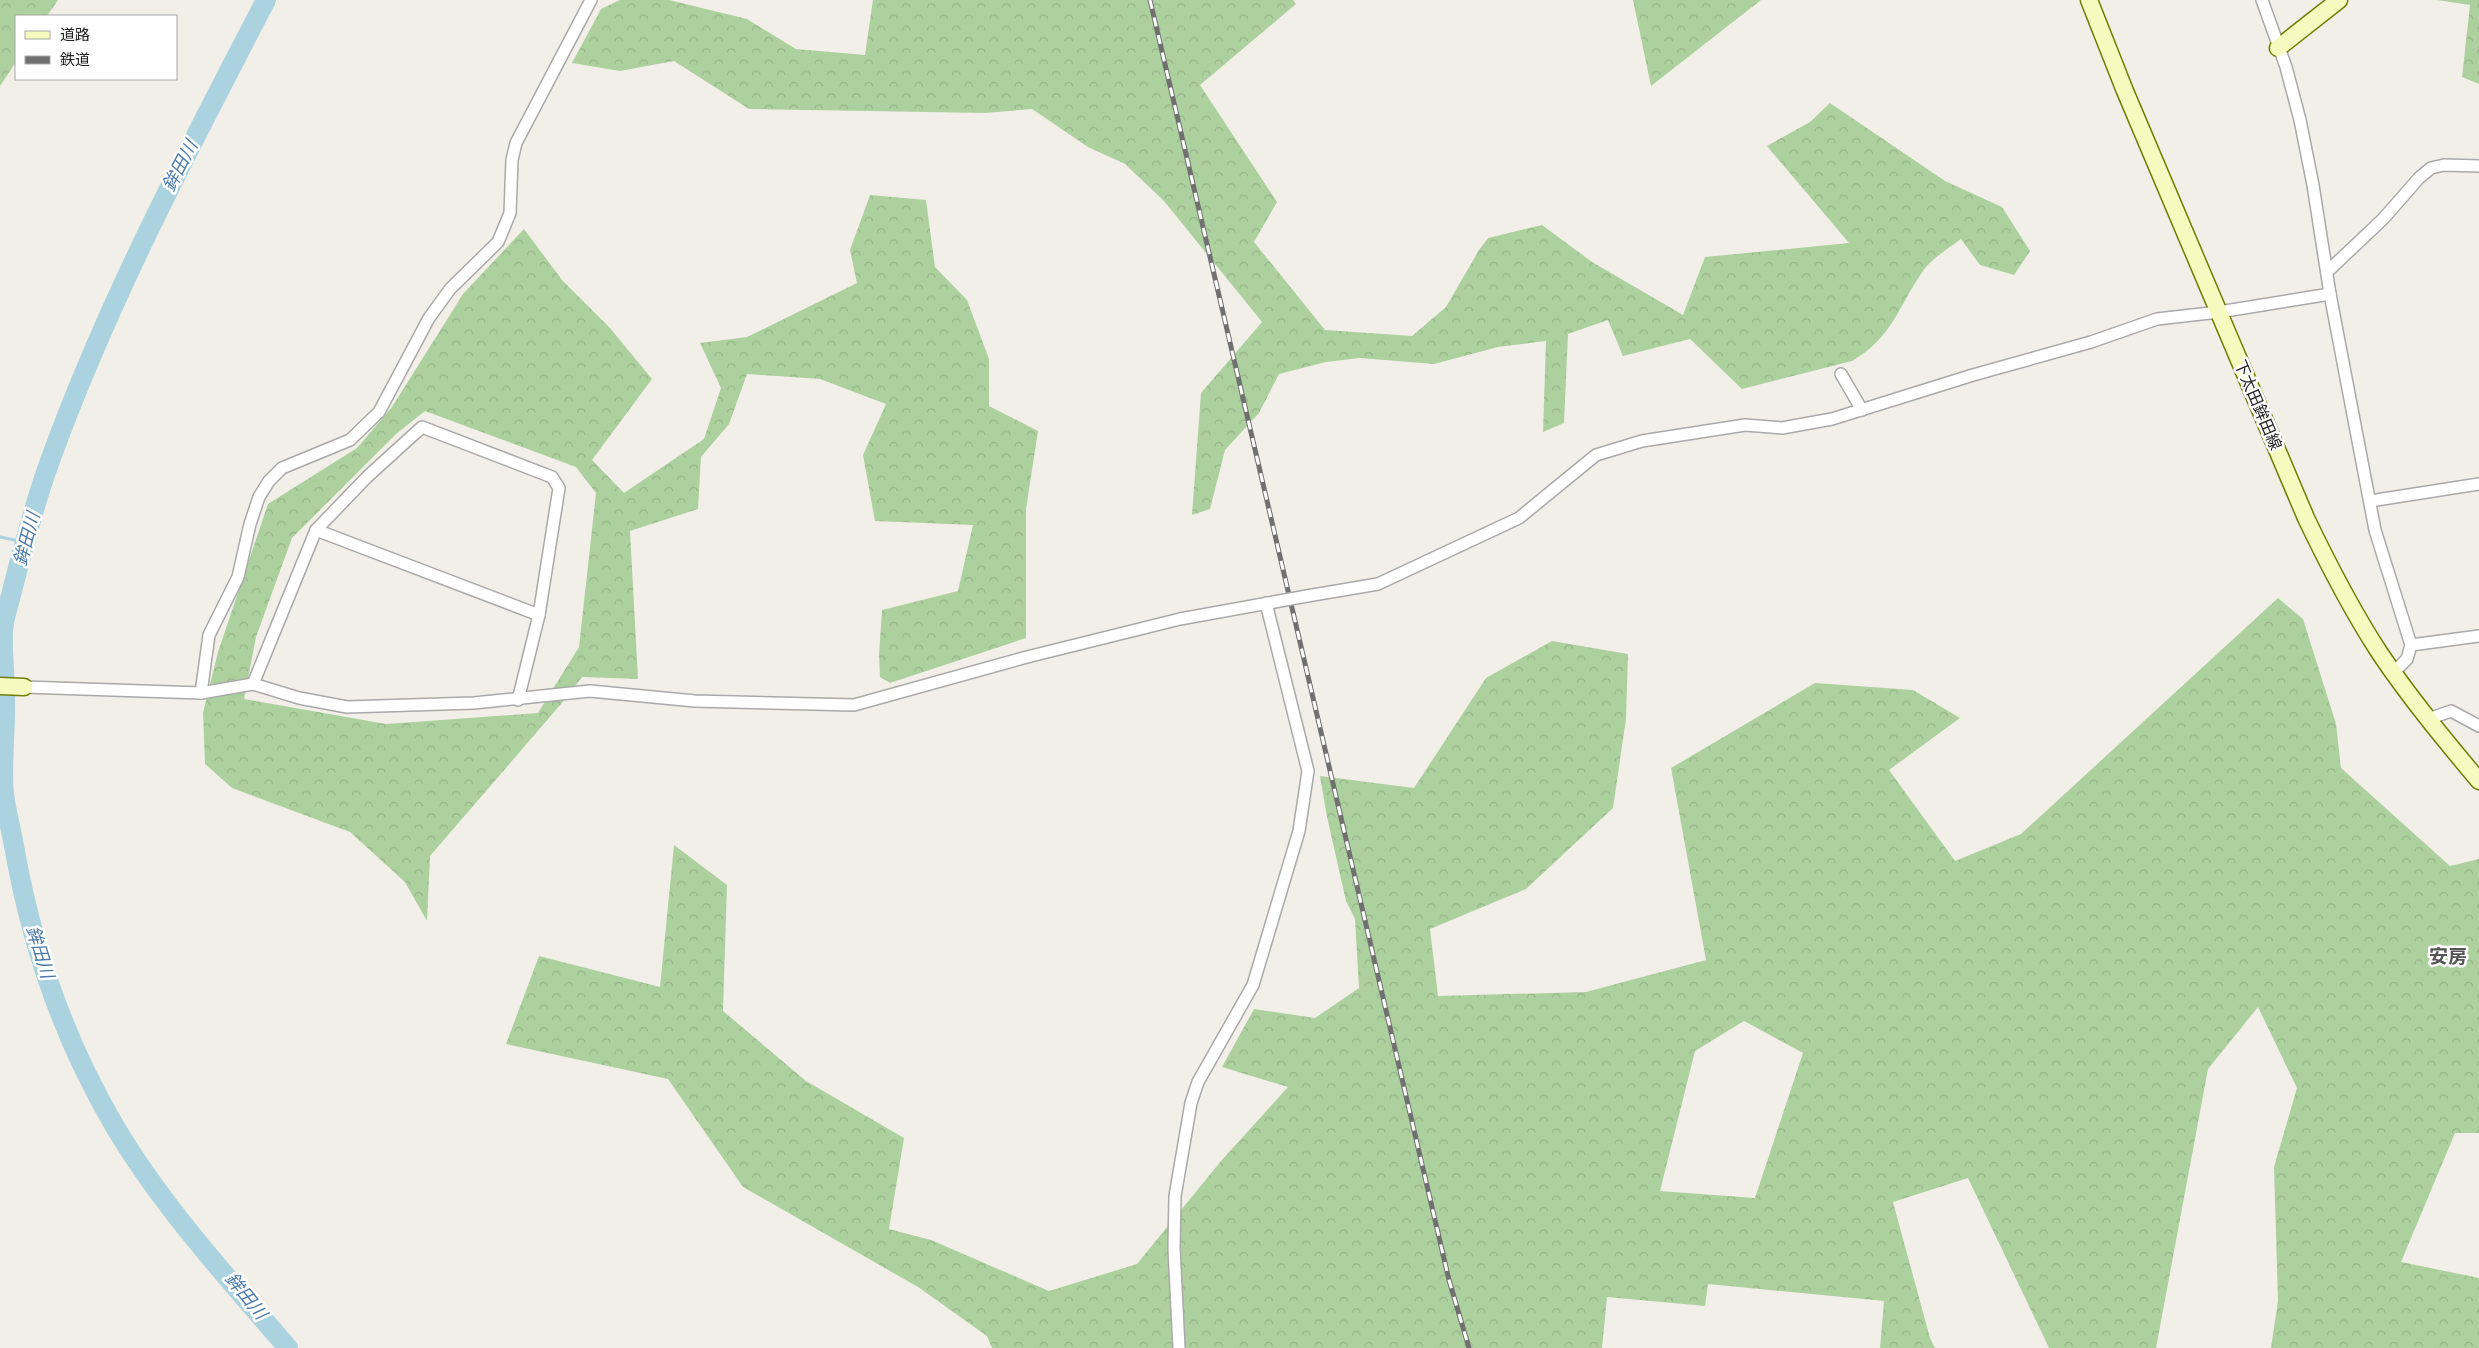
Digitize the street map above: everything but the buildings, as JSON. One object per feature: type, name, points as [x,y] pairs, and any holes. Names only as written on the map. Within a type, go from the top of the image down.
[{"type":"main road","name":"下太田鉾田線","points":[[2089,0],[2125,91],[2306,518],[2332,573],[2394,672],[2428,720],[2479,781]]},
{"type":"main road","points":[[2278,48],[2339,0]]},
{"type":"main road","points":[[0,686],[24,688]]},
{"type":"street","points":[[201,693],[209,635],[238,577],[250,524],[259,497],[269,481],[282,468],[350,440],[379,412],[429,318],[450,288],[498,242],[510,213],[512,160],[516,143],[591,0]]},
{"type":"street","points":[[2262,0],[2300,120],[2313,185],[2330,294],[2375,530],[2411,645],[2407,659],[2394,672]]},
{"type":"street","points":[[2327,272],[2383,219],[2419,178],[2431,168],[2444,165],[2479,166]]},
{"type":"street","points":[[24,688],[201,693],[252,684],[299,698],[347,707],[518,700],[590,691],[695,701],[854,705],[1027,657],[1180,619],[1378,584],[1518,518],[1596,455],[1642,441],[1745,425],[1782,428],[1832,419],[1973,375],[2091,342],[2157,319],[2219,312],[2330,294]]},
{"type":"street","points":[[1841,374],[1862,410]]},
{"type":"street","points":[[252,684],[316,530],[367,477],[422,427],[552,477],[559,488],[539,616],[518,700]]},
{"type":"street","points":[[2370,501],[2479,484]]},
{"type":"street","points":[[316,530],[539,616]]},
{"type":"street","points":[[1179,1348],[1174,1248],[1175,1196],[1191,1103],[1198,1082],[1253,984],[1298,831],[1308,772],[1270,602]]},
{"type":"street","points":[[2411,645],[2479,636]]},
{"type":"street","points":[[2428,720],[2451,711],[2479,726]]},
{"type":"green space","points":[[0,0],[58,0],[48,15],[15,15],[15,64],[0,86]]},
{"type":"green space","points":[[620,0],[669,0],[747,19],[796,49],[865,55],[873,0],[1293,0],[1296,4],[1200,85],[1277,202],[1254,242],[1325,330],[1412,336],[1446,307],[1488,238],[1542,225],[1592,262],[1683,315],[1705,257],[1849,243],[1767,146],[1810,122],[1830,103],[1945,181],[2002,207],[2030,251],[2014,275],[1980,265],[1961,239],[1926,267],[1893,321],[1866,352],[1852,361],[1742,389],[1690,339],[1623,356],[1608,320],[1568,334],[1564,423],[1543,432],[1546,341],[1498,347],[1434,364],[1360,358],[1326,362],[1279,374],[1259,413],[1225,450],[1210,509],[1192,515],[1201,393],[1262,322],[1164,201],[1125,164],[1088,147],[1032,109],[985,113],[749,109],[674,61],[620,71],[572,63],[601,9]]},
{"type":"green space","points":[[1633,0],[1761,0],[1651,86]]},
{"type":"green space","points":[[2437,0],[2479,0],[2479,84],[2462,77],[2470,5]]},
{"type":"green space","points":[[870,195],[926,200],[935,267],[967,300],[989,359],[989,406],[1038,431],[1026,509],[1026,638],[890,683],[880,677],[879,655],[882,610],[958,591],[973,525],[875,521],[863,455],[886,404],[820,379],[747,374],[729,424],[701,457],[698,509],[630,531],[638,679],[582,677],[430,856],[427,921],[405,882],[350,832],[232,788],[205,764],[203,713],[218,652],[268,504],[357,448],[392,407],[463,294],[524,229],[562,280],[610,328],[652,379],[592,460],[624,493],[704,439],[721,388],[700,343],[747,337],[857,283],[850,250]],"holes":[[[425,411],[576,467],[596,493],[579,647],[538,713],[386,724],[244,699],[256,637],[292,538],[396,434]]]},
{"type":"green space","points":[[2278,598],[2303,619],[2336,724],[2341,768],[2450,866],[2479,859],[2479,1133],[2455,1133],[2401,1262],[2479,1278],[2479,1348],[2271,1348],[2278,1301],[2274,1167],[2297,1088],[2258,1007],[2208,1069],[2156,1348],[2049,1348],[1968,1178],[1893,1202],[1930,1338],[1935,1348],[1880,1348],[1884,1301],[1708,1284],[1705,1306],[1607,1297],[1602,1348],[992,1348],[987,1336],[918,1287],[743,1187],[668,1079],[506,1044],[539,956],[660,987],[674,845],[727,885],[723,1011],[806,1081],[904,1138],[889,1229],[931,1240],[1049,1291],[1137,1264],[1221,1161],[1288,1087],[1222,1067],[1254,1009],[1315,1018],[1359,988],[1355,919],[1346,901],[1320,776],[1414,788],[1486,678],[1552,641],[1628,654],[1626,719],[1613,808],[1526,889],[1430,929],[1438,996],[1586,992],[1706,960],[1671,768],[1815,683],[1913,690],[1960,718],[1889,770],[1955,861],[2021,834]],"holes":[[[1744,1021],[1803,1053],[1755,1198],[1660,1191],[1695,1051]]]},
{"type":"waterway","name":"鉾田川","points":[[266,0],[177,174],[120,291],[69,411],[46,472],[28,529],[3,630],[5,689],[3,782],[21,883],[40,954],[64,1024],[96,1092],[132,1155],[152,1184],[196,1240],[288,1348]]},
{"type":"waterway","points":[[0,537],[24,542]]},
{"type":"railway","points":[[1150,0],[1449,1280],[1469,1348]]},
{"type":"district","name":"安房","points":[[2448,956]]}]
